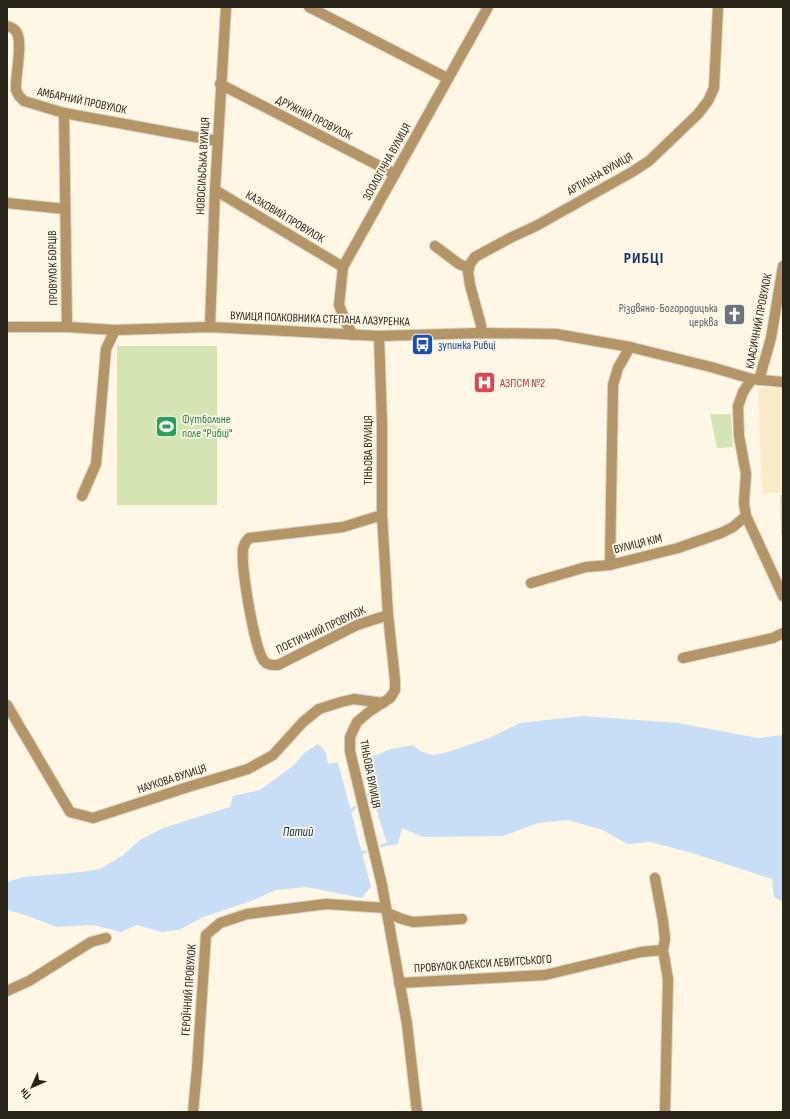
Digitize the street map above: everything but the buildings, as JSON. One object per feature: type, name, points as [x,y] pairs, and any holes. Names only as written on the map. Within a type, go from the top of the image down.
[{"type":"street","name":"НОВОСІЛЬСЬКА ВУЛИЦЯ","points":[[210,327],[214,190],[226,7]]},
{"type":"street","points":[[309,7],[447,78]]},
{"type":"street","name":"ЗООЛОГІЧНА ВУЛИЦЯ","points":[[352,335],[339,305],[343,267],[447,78],[488,7]]},
{"type":"street","name":"АРТІЛЬНА ВУЛИЦЯ","points":[[469,268],[474,257],[542,222],[649,161],[698,114],[708,101],[714,88],[718,7]]},
{"type":"street","name":"АМБАРНИЙ ПРОВУЛОК","points":[[7,26],[15,30],[18,34],[19,42],[16,87],[19,96],[27,102],[64,113],[217,141]]},
{"type":"street","name":"ДРУЖНІЙ ПРОВУЛОК","points":[[220,84],[395,174]]},
{"type":"street","name":"ПРОВУЛОК БОРЦІВ","points":[[64,113],[66,327]]},
{"type":"street","name":"КАЗКОВИЙ ПРОВУЛОК","points":[[214,190],[343,267]]},
{"type":"street","points":[[7,203],[65,209]]},
{"type":"street","points":[[435,246],[459,264],[469,268],[468,272],[470,285],[481,333]]},
{"type":"street","name":"КЛАСИЧНИЙ ПРОВУЛОК","points":[[746,516],[744,503],[746,474],[739,436],[738,406],[743,392],[755,379],[771,338],[783,266]]},
{"type":"street","name":"ВУЛИЦЯ ПОЛКОВНИКА СТЕПАНА ЛАЗУРЕНКА","points":[[7,327],[66,327],[115,330],[210,327],[379,336],[481,333],[556,334],[630,347],[755,379],[783,382]]},
{"type":"street","points":[[82,496],[96,464],[106,349],[115,330]]},
{"type":"street","name":"ТІНЬОВА ВУЛИЦЯ","points":[[379,336],[382,425],[382,515],[388,615],[395,690],[390,698],[370,711],[357,722],[350,737],[350,751],[386,910],[407,1024],[417,1112]]},
{"type":"street","points":[[610,565],[613,385],[618,368],[630,347]]},
{"type":"street","name":"ПОЕТИЧНИЙ ПРОВУЛОК","points":[[382,515],[344,527],[249,538],[243,547],[243,556],[250,610],[257,643],[264,662],[278,665],[357,625],[388,615]]},
{"type":"street","points":[[746,516],[783,596]]},
{"type":"street","name":"ВУЛИЦЯ КІМ","points":[[531,583],[586,567],[610,565],[678,548],[721,533],[733,527],[746,516]]},
{"type":"street","points":[[683,658],[773,638],[783,633]]},
{"type":"street","name":"НАУКОВА ВУЛИЦЯ","points":[[7,705],[70,812],[93,818],[248,769],[273,755],[303,722],[319,709],[354,699],[383,703]]},
{"type":"street","points":[[655,878],[665,940],[663,950],[668,979],[665,1112]]},
{"type":"street","name":"ГЕРОЇЧНИЙ ПРОВУЛОК","points":[[193,1112],[206,935],[220,923],[247,914],[326,904],[386,910],[402,919],[413,922],[462,919]]},
{"type":"street","points":[[7,992],[29,981],[90,942],[106,938]]},
{"type":"street","name":"ПРОВУЛОК ОЛЕКСИ ЛЕВИТСЬКОГО","points":[[399,983],[545,975],[641,952],[663,950]]},
{"type":"shaded area","points":[[758,388],[783,388],[783,493],[762,493]]},
{"type":"green space","name":"Футбольне поле \"Рибці\"","points":[[117,346],[217,346],[217,505],[117,505]]},
{"type":"green space","points":[[710,414],[731,414],[733,447],[717,448]]},
{"type":"green space","points":[[780,495],[783,495],[783,535],[781,535]]},
{"type":"water","points":[[582,716],[678,723],[758,738],[783,735],[783,902],[774,897],[772,879],[692,853],[651,842],[627,844],[603,830],[568,820],[538,823],[503,836],[423,837],[402,828],[398,844],[388,846],[371,793],[369,757],[387,750],[413,745],[420,751],[433,755],[448,752],[489,738],[520,723]]},
{"type":"water","name":"Патий","points":[[318,744],[326,752],[328,764],[338,762],[371,887],[362,898],[306,887],[276,890],[251,901],[203,917],[179,930],[162,932],[137,925],[121,932],[93,925],[57,927],[7,910],[7,882],[23,877],[100,869],[122,856],[140,840],[163,828],[230,807],[233,796],[260,790],[294,765],[304,753]]},
{"type":"waterway","points":[[351,811],[355,807]]},
{"type":"waterway","points":[[381,846],[387,844]]},
{"type":"place","name":"Різдвяно-Богородицька церква","points":[[734,315]]},
{"type":"place","name":"зупинка Рибці","points":[[422,345]]},
{"type":"place","name":"АЗПСМ №2","points":[[484,383]]},
{"type":"place","name":"Футбольне поле \"Рибці\"","points":[[167,426]]},
{"type":"district","name":"РИБЦІ","points":[[644,258]]}]
